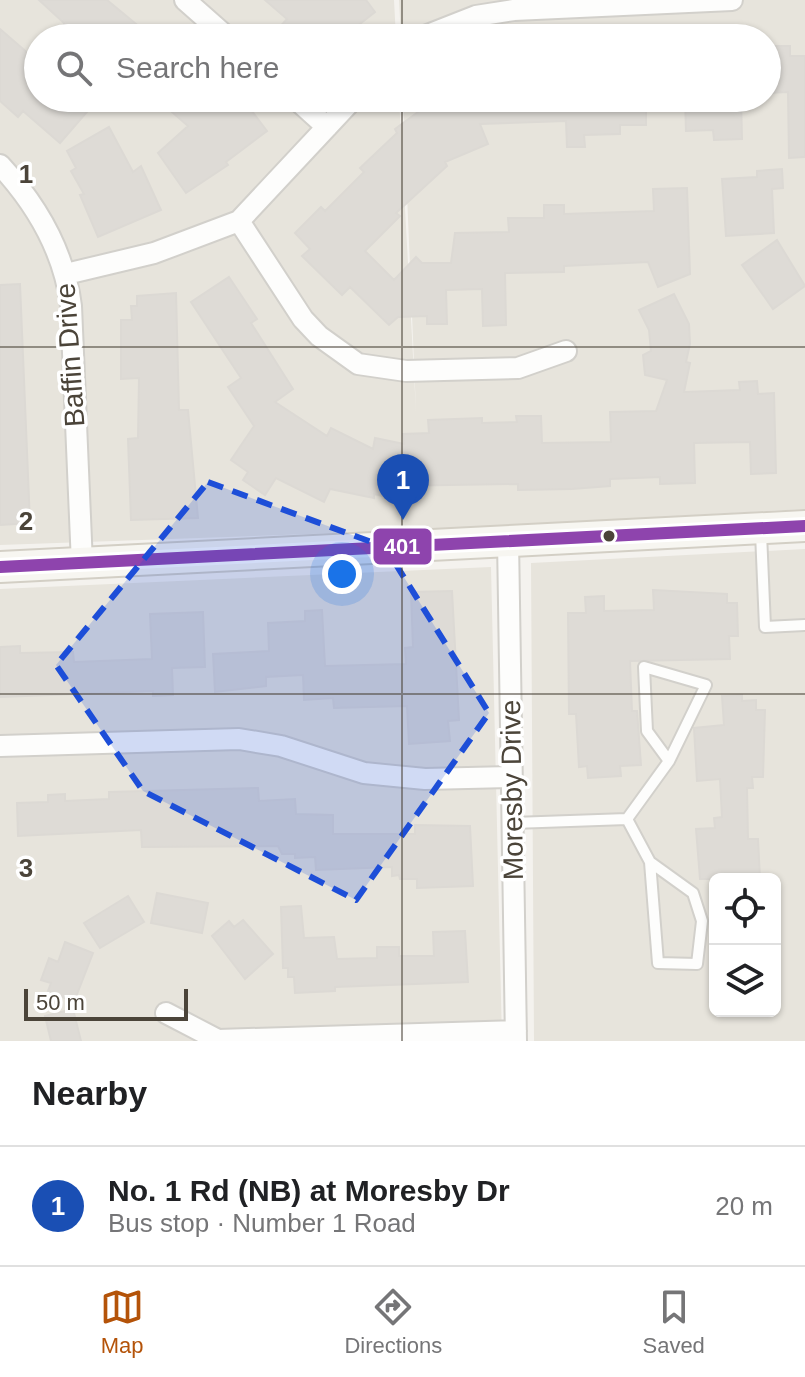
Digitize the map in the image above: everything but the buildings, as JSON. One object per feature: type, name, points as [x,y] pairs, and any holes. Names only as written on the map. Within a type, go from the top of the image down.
[{"type":"main road","points":[[0,567],[805,526]]},
{"type":"street","points":[[185,0],[212,24]]},
{"type":"street","points":[[456,24],[476,16],[514,10],[732,0]]},
{"type":"street","points":[[310,112],[327,127]]},
{"type":"street","points":[[66,274],[154,253],[239,221],[341,112]]},
{"type":"street","name":"Baffin Drive","points":[[0,165],[37,212],[66,274],[71,306],[82,564]]},
{"type":"street","points":[[239,221],[303,319],[319,336],[358,364],[406,371],[518,368],[566,351]]},
{"type":"street","name":"Moresby Drive","points":[[508,540],[516,1036]]},
{"type":"street","points":[[0,746],[239,739],[281,746],[364,773],[425,779],[511,777]]},
{"type":"street","points":[[166,1013],[218,1040],[516,1036]]},
{"type":"lane","points":[[761,528],[765,627],[805,625]]},
{"type":"lane","points":[[627,819],[669,761],[706,685],[644,667],[647,731],[669,761]]},
{"type":"lane","points":[[513,823],[627,819]]},
{"type":"lane","points":[[627,819],[650,862],[658,963],[697,964],[702,921],[693,893],[650,862]]},
{"type":"highlighted area","points":[[208,482],[385,547],[489,713],[356,900],[143,791],[56,665]]},
{"type":"shaded area","points":[[0,0],[394,0],[395,24],[24,24],[24,112],[400,112],[416,411],[404,112],[781,112],[781,24],[400,24],[399,0],[805,0],[805,509],[422,530],[0,545]]},
{"type":"shaded area","points":[[805,549],[805,1041],[534,1041],[531,563]]},
{"type":"shaded area","points":[[491,567],[502,1041],[0,1041],[0,589]]},
{"type":"transit line","name":"401","points":[[0,567],[805,526]]},
{"type":"place","name":"No. 1 Rd (NB) at Moresby Dr","points":[[403,520]]}]
